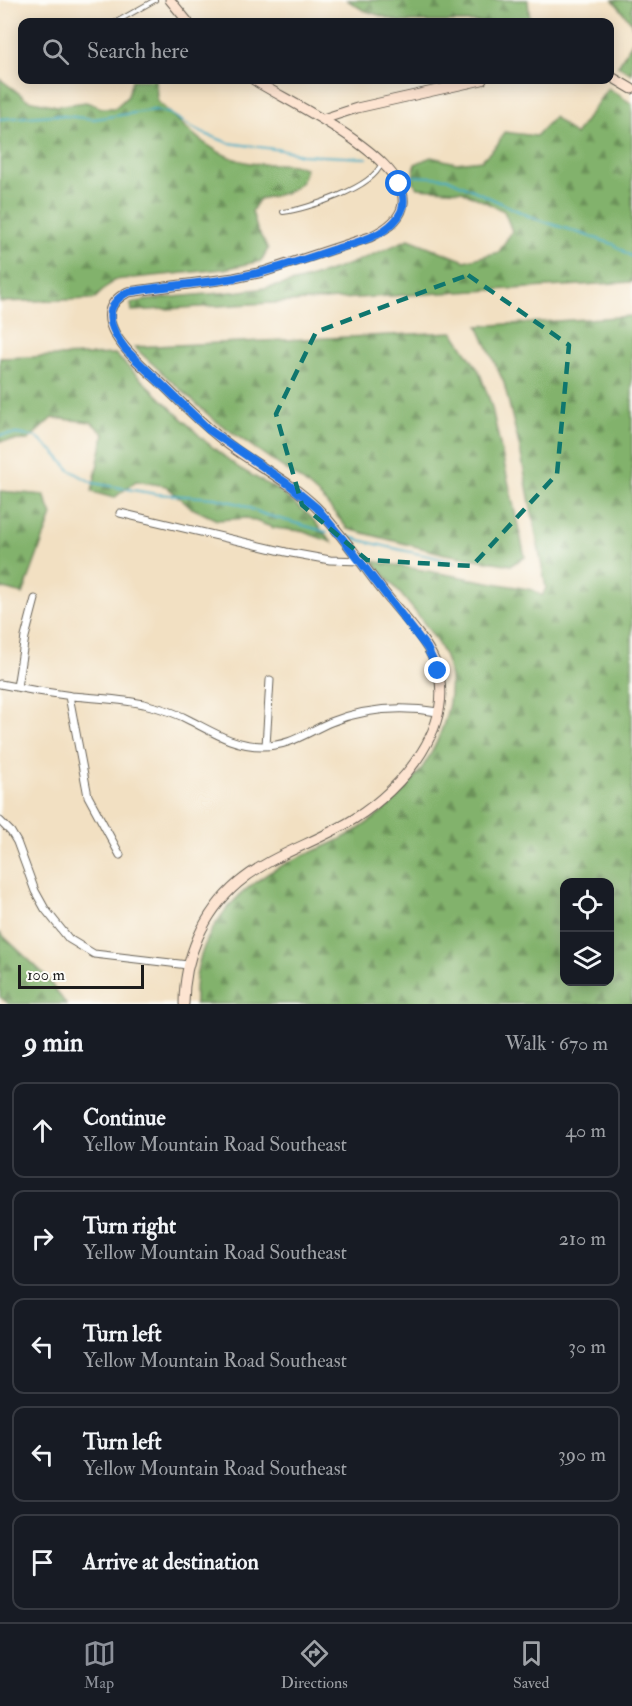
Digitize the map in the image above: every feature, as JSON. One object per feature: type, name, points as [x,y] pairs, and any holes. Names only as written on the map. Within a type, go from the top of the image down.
[{"type":"street","points":[[173,1],[185,18]]},
{"type":"street","points":[[614,79],[632,89]]},
{"type":"street","points":[[184,1004],[188,964],[196,940],[204,924],[225,896],[270,861],[337,829],[375,804],[407,772],[418,757],[433,730],[438,712],[440,686],[433,659],[427,648],[361,561],[317,508],[303,495],[209,430],[126,350],[113,329],[111,312],[115,301],[128,292],[263,272],[353,244],[385,230],[400,215],[404,207],[404,198],[399,184],[362,145],[323,118],[261,84]]},
{"type":"street","points":[[323,118],[464,84]]},
{"type":"street","points":[[120,513],[286,552],[330,560],[361,561]]},
{"type":"street","points":[[17,687],[25,637],[35,599]]},
{"type":"street","points":[[266,746],[270,680]]},
{"type":"street","points":[[0,684],[69,696],[144,704],[182,716],[228,741],[266,746],[287,743],[328,723],[357,714],[398,708],[438,712]]},
{"type":"street","points":[[69,696],[88,796],[120,855]]},
{"type":"street","points":[[0,821],[11,832],[35,891],[45,909],[69,939],[94,954],[188,964]]},
{"type":"lane","points":[[123,18],[155,0]]},
{"type":"lane","points":[[283,212],[300,210],[331,200],[375,176],[381,164]]},
{"type":"highlighted area","points":[[468,275],[569,345],[557,474],[472,566],[367,560],[302,505],[276,414],[316,332]]},
{"type":"green space","points":[[347,0],[528,0],[530,18],[388,18],[363,10]]},
{"type":"green space","points":[[613,0],[632,0],[632,27],[631,22]]},
{"type":"green space","points":[[632,42],[632,74],[618,66]]},
{"type":"green space","points":[[0,79],[28,100],[57,106],[86,102],[102,108],[115,108],[128,96],[131,84],[156,84],[157,101],[199,139],[223,154],[250,163],[285,164],[305,168],[304,176],[295,187],[274,196],[259,199],[252,211],[257,229],[268,249],[261,261],[224,269],[114,280],[94,299],[0,302]]},
{"type":"green space","points":[[608,88],[632,104],[632,282],[132,311],[131,303],[254,290],[307,279],[409,239],[465,261],[499,252],[512,231],[504,211],[462,191],[418,188],[413,181],[415,164],[431,157],[456,163],[482,160],[498,144],[504,132],[536,136],[554,117],[575,135]]},
{"type":"green space","points":[[632,316],[632,1004],[195,1004],[200,960],[207,941],[229,906],[244,891],[288,862],[343,838],[375,818],[404,791],[427,761],[436,744],[446,717],[449,699],[449,673],[444,655],[411,606],[373,561],[533,590],[542,596],[546,588],[520,449],[504,383],[478,326]]},
{"type":"green space","points":[[453,332],[479,371],[491,404],[525,557],[511,565],[445,554],[348,529],[322,498],[305,483],[213,419],[134,347]]},
{"type":"green space","points":[[115,354],[205,441],[239,468],[276,489],[309,515],[332,542],[301,531],[274,528],[247,518],[217,520],[190,507],[166,486],[136,481],[114,498],[92,492],[104,434],[91,422],[52,418],[28,440],[0,441],[0,358]]},
{"type":"green space","points":[[0,491],[44,495],[52,515],[23,594],[0,588]]},
{"type":"green space","points":[[0,933],[43,973],[66,1004],[9,1004],[0,997]]},
{"type":"waterway","points":[[0,119],[54,115],[94,119],[154,110],[169,113],[200,132],[229,143],[289,151],[301,155],[367,158]]},
{"type":"waterway","points":[[396,170],[413,176],[447,178],[533,218],[613,244],[632,257]]},
{"type":"waterway","points":[[0,435],[17,434],[36,437],[70,470],[93,483],[156,494],[215,498],[327,532]]},
{"type":"waterway","points":[[350,537],[457,563]]},
{"type":"route","points":[[399,184],[404,198],[404,207],[394,223],[385,230],[353,244],[263,272],[128,292],[120,296],[111,307],[111,321],[118,340],[126,350],[194,417],[237,451],[303,495],[317,508],[427,648],[438,671]]}]
